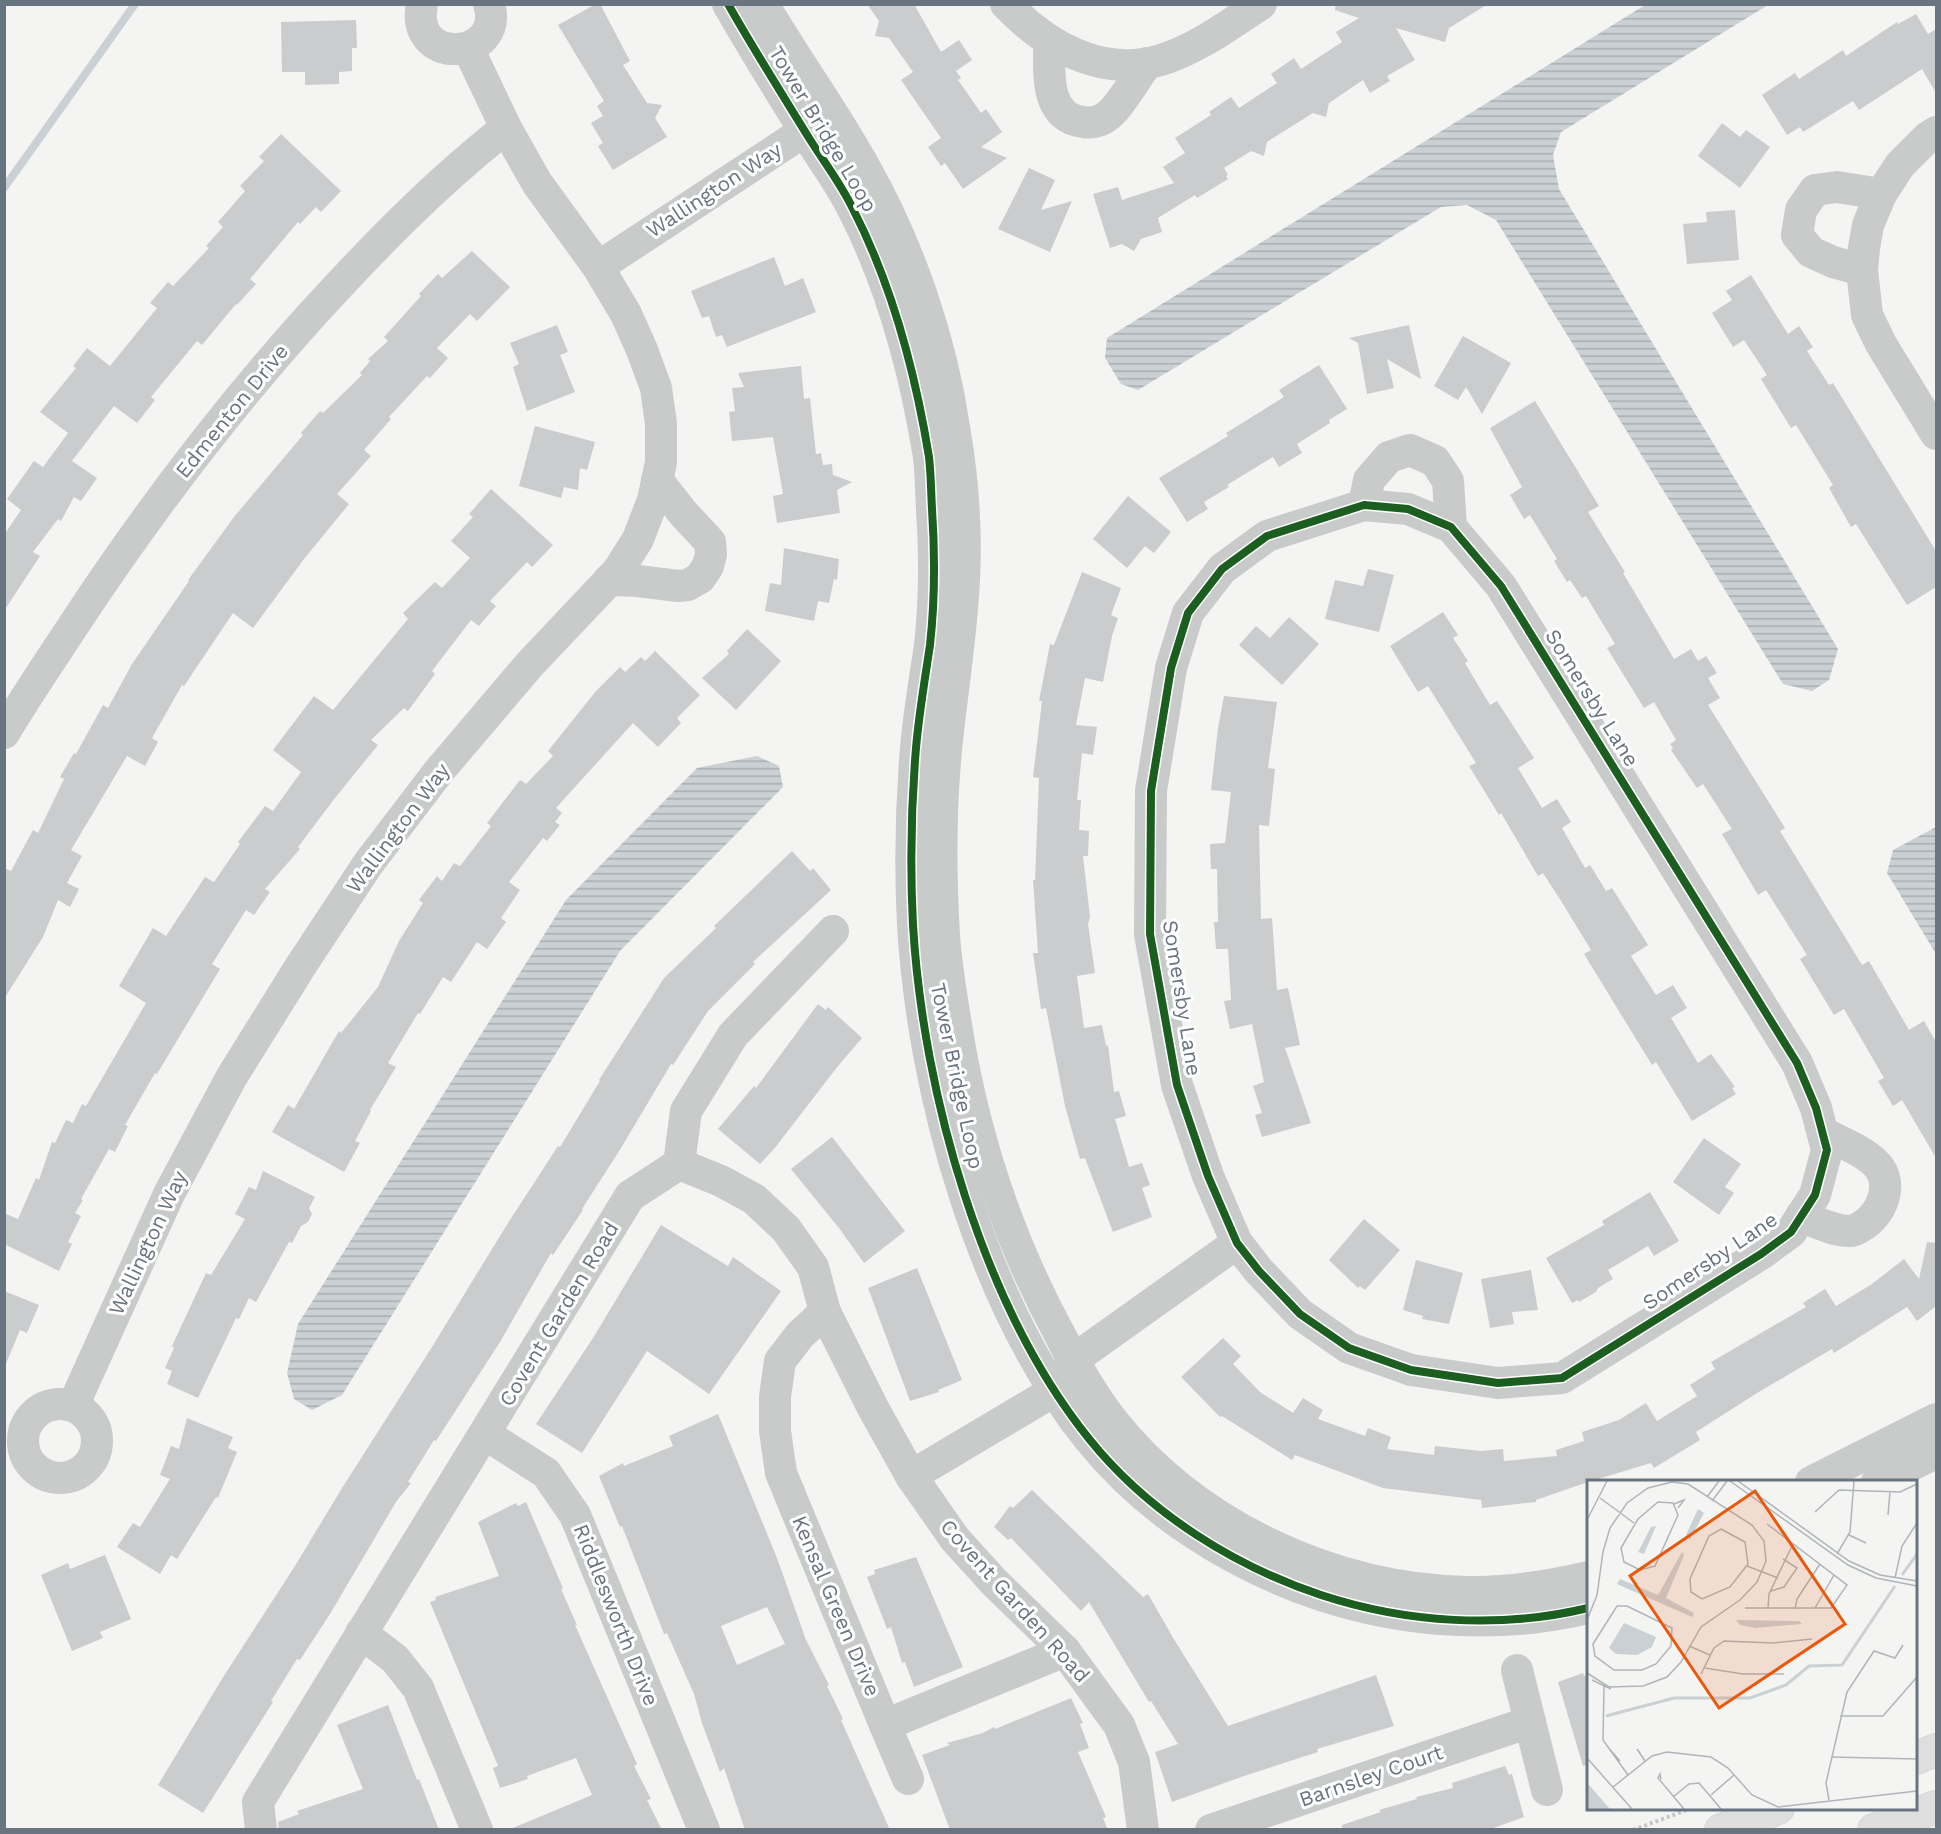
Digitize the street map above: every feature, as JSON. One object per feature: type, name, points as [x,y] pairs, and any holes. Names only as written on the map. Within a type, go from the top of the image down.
[{"type":"main road","points":[[1917,1758],[1936,1750]]},
{"type":"main road","points":[[1874,1830],[1936,1807]]},
{"type":"main road","points":[[1721,1830],[1775,1810]]},
{"type":"street","points":[[422,4],[420,14],[427,36],[435,44],[457,51],[468,48],[486,34],[490,22],[489,4]]},
{"type":"street","name":"Tower Bridge Loop","points":[[728,4],[850,203],[883,276],[901,330],[918,396],[930,465],[934,539],[930,642],[916,743],[912,805],[913,927],[923,1022],[950,1144],[982,1244],[1006,1299],[1054,1391],[1092,1442],[1146,1497],[1220,1550],[1282,1581],[1344,1603],[1415,1617],[1504,1620],[1587,1608]]},
{"type":"street","name":"Tower Bridge Loop","points":[[763,4],[864,165],[892,220],[911,264],[942,366],[954,423],[964,529],[961,628],[941,812],[944,939],[961,1057],[976,1121],[994,1186],[1038,1295],[1073,1360],[1110,1417],[1161,1470],[1195,1498],[1228,1521],[1268,1543],[1351,1575],[1386,1584],[1427,1590],[1513,1591],[1587,1577]]},
{"type":"street","points":[[1006,4],[1025,24],[1048,41],[1076,55],[1104,63],[1132,66],[1161,60],[1197,44],[1261,4]]},
{"type":"street","points":[[1048,41],[1050,84],[1054,102],[1069,118],[1080,122],[1092,123],[1103,119],[1112,111],[1147,63]]},
{"type":"street","name":"Wallington Way","points":[[73,1406],[168,1194],[231,1078],[300,967],[368,864],[439,771],[530,664],[618,571],[638,539],[653,500],[661,462],[661,424],[656,388],[626,314],[598,267],[537,183],[506,128],[468,48]]},
{"type":"street","name":"Wallington Way","points":[[598,267],[831,114]]},
{"type":"street","name":"Edmenton Drive","points":[[4,733],[111,568],[185,466],[267,365],[347,276],[414,208],[473,154],[506,128]]},
{"type":"street","points":[[1936,132],[1900,165],[1881,194],[1868,225],[1863,248],[1862,270],[1867,315],[1881,344],[1936,434]]},
{"type":"street","points":[[1862,270],[1833,262],[1811,252],[1797,234],[1801,210],[1815,190],[1837,187],[1881,194]]},
{"type":"street","points":[[1364,505],[1369,480],[1389,457],[1410,450],[1435,462],[1448,481],[1451,527]]},
{"type":"street","points":[[609,580],[688,585],[700,578],[708,566],[711,554],[710,542],[657,480]]},
{"type":"street","name":"Somersby Lane","points":[[1364,505],[1408,509],[1451,527],[1501,586],[1797,1063],[1816,1108],[1827,1150],[1815,1195],[1791,1232],[1761,1254],[1562,1378],[1498,1383],[1411,1370],[1349,1348],[1300,1314],[1259,1271],[1237,1243],[1208,1176],[1177,1085],[1150,934],[1151,791],[1171,668],[1188,613],[1222,569],[1267,536],[1364,505]]},
{"type":"street","points":[[679,1164],[686,1111],[733,1035],[833,931]]},
{"type":"street","points":[[1801,1216],[1837,1230],[1853,1231],[1872,1220],[1883,1202],[1886,1182],[1879,1167],[1867,1157],[1822,1133]]},
{"type":"street","name":"Covent Garden Road","points":[[261,1830],[258,1802],[630,1196],[679,1164],[721,1181],[754,1199],[786,1229],[813,1268],[825,1312],[873,1408],[911,1476],[955,1539],[994,1582],[1065,1651],[1119,1725],[1134,1762],[1143,1830]]},
{"type":"street","points":[[911,1476],[1054,1391],[1073,1360],[1237,1243]]},
{"type":"street","name":"Kensal Green Drive","points":[[825,1312],[800,1335],[780,1361],[775,1431],[781,1473],[908,1779]]},
{"type":"street","points":[[1815,1480],[1936,1419]]},
{"type":"street","name":"Riddlesworth Drive","points":[[485,1434],[546,1473],[575,1515],[704,1830]]},
{"type":"street","points":[[1881,1480],[1936,1453]]},
{"type":"street","points":[[361,1633],[395,1659],[418,1688],[477,1830]]},
{"type":"street","points":[[885,1725],[1065,1651]]},
{"type":"street","points":[[1517,1670],[1547,1790]]},
{"type":"street","name":"Barnsley Court","points":[[1211,1830],[1530,1722]]},
{"type":"path","points":[[1633,1830],[1689,1810]]},
{"type":"shaded area","points":[[1645,5],[1768,5],[1561,132],[1553,155],[1559,189],[1838,649],[1829,680],[1812,691],[1783,684],[1496,220],[1467,205],[1441,207],[1138,390],[1121,384],[1105,358],[1107,338]]},
{"type":"shaded area","points":[[757,756],[779,766],[783,787],[620,951],[342,1395],[312,1410],[294,1399],[287,1373],[298,1324],[566,900],[697,768]]},
{"type":"shaded area","points":[[1936,827],[1936,954],[1887,873],[1893,850]]},
{"type":"building","points":[[600,4],[630,61],[623,65],[647,103],[662,105],[655,118],[667,137],[613,170],[598,146],[603,143],[591,123],[603,116],[597,106],[604,101],[558,25]]},
{"type":"building","points":[[867,4],[914,4],[941,52],[959,40],[972,60],[956,71],[961,78],[958,80],[981,113],[986,109],[1002,132],[981,147],[1007,158],[963,189],[945,163],[941,166],[928,147],[941,138],[901,80],[913,72],[889,38],[875,36],[879,21]]},
{"type":"building","points":[[1336,4],[1488,4],[1449,28],[1445,42],[1396,28],[1415,60],[1387,76],[1390,81],[1370,93],[1363,80],[1329,103],[1326,117],[1313,113],[1267,142],[1264,156],[1251,151],[1224,168],[1228,179],[1197,198],[1195,195],[1158,218],[1162,232],[1141,239],[1134,251],[1122,244],[1110,248],[1093,194],[1118,187],[1122,200],[1174,183],[1163,167],[1185,153],[1175,138],[1211,115],[1209,112],[1231,97],[1239,108],[1277,83],[1271,74],[1294,58],[1301,69],[1342,42],[1336,32],[1359,18],[1335,10]]},
{"type":"building","points":[[1916,14],[1928,34],[1936,29],[1936,93],[1922,69],[1859,110],[1853,101],[1803,132],[1800,127],[1787,135],[1762,95],[1795,73],[1799,79],[1843,50],[1846,56],[1897,22],[1898,24]]},
{"type":"building","points":[[356,20],[357,48],[352,48],[352,71],[339,72],[339,84],[305,85],[305,72],[282,72],[281,22]]},
{"type":"building","points":[[1722,123],[1740,137],[1746,130],[1770,147],[1740,188],[1698,156]]},
{"type":"building","points":[[281,134],[341,191],[321,212],[316,207],[300,224],[298,222],[250,279],[256,284],[202,345],[197,341],[151,397],[155,400],[137,423],[114,406],[72,461],[97,478],[81,501],[74,497],[61,521],[58,519],[33,552],[40,556],[4,611],[4,535],[21,510],[7,499],[34,461],[43,467],[68,433],[40,412],[76,368],[73,366],[87,348],[110,366],[157,308],[150,303],[168,282],[173,286],[209,248],[206,246],[223,227],[218,222],[245,191],[240,186],[264,161],[259,157]]},
{"type":"building","points":[[1029,168],[1055,180],[1041,210],[1072,201],[1050,252],[998,229]]},
{"type":"building","points":[[1735,210],[1739,260],[1687,264],[1683,224],[1707,222],[1706,212]]},
{"type":"building","points":[[472,251],[510,287],[477,321],[470,314],[437,348],[448,358],[430,378],[427,376],[389,417],[391,419],[364,450],[371,456],[337,494],[349,504],[304,559],[253,628],[233,613],[184,686],[182,685],[152,738],[158,742],[145,766],[127,756],[71,850],[82,856],[67,883],[79,889],[70,907],[58,900],[43,937],[4,999],[4,868],[11,871],[33,830],[38,833],[64,779],[60,777],[74,753],[76,754],[103,705],[108,708],[132,664],[188,580],[234,517],[303,435],[301,433],[320,411],[323,413],[362,375],[360,373],[370,361],[368,359],[388,341],[384,337],[421,296],[419,294],[438,274],[442,278]]},
{"type":"building","points":[[774,257],[785,286],[803,278],[816,312],[727,347],[722,335],[716,337],[709,316],[702,318],[691,291]]},
{"type":"building","points":[[1751,275],[1788,334],[1799,326],[1813,347],[1807,351],[1829,385],[1833,383],[1936,551],[1936,587],[1907,605],[1856,524],[1851,527],[1829,488],[1833,485],[1796,425],[1791,428],[1761,379],[1767,375],[1744,340],[1733,347],[1712,313],[1732,300],[1726,291]]},
{"type":"building","points":[[557,325],[568,352],[560,355],[575,392],[527,411],[513,367],[519,364],[510,343]]},
{"type":"building","points":[[1409,325],[1421,379],[1387,359],[1394,388],[1367,394],[1358,343],[1349,338]]},
{"type":"building","points":[[1463,336],[1511,363],[1482,414],[1466,387],[1458,400],[1434,386]]},
{"type":"building","points":[[1319,365],[1347,409],[1297,444],[1302,453],[1279,467],[1273,457],[1204,502],[1208,509],[1187,522],[1159,478],[1228,436],[1226,433],[1284,397],[1279,390]]},
{"type":"building","points":[[801,366],[804,399],[810,398],[816,454],[821,453],[823,465],[832,464],[833,475],[852,482],[837,490],[840,513],[777,523],[773,496],[783,494],[773,437],[732,441],[729,412],[735,411],[732,388],[744,387],[738,373]]},
{"type":"building","points":[[1535,401],[1599,506],[1588,512],[1674,659],[1691,649],[1698,661],[1706,656],[1717,673],[1708,678],[1720,698],[1708,705],[1785,828],[1780,831],[1862,965],[1869,961],[1909,1030],[1924,1021],[1936,1042],[1936,1158],[1902,1100],[1893,1106],[1878,1081],[1884,1078],[1844,1009],[1834,1015],[1800,959],[1807,955],[1766,890],[1758,895],[1722,834],[1732,829],[1703,784],[1697,788],[1671,750],[1673,748],[1670,744],[1676,740],[1654,702],[1644,708],[1607,648],[1615,644],[1586,596],[1582,598],[1570,580],[1567,582],[1554,561],[1557,559],[1530,515],[1524,519],[1510,495],[1522,487],[1490,428]]},
{"type":"building","points":[[535,426],[595,442],[587,470],[580,468],[578,490],[564,487],[561,498],[519,486]]},
{"type":"building","points":[[491,489],[553,545],[532,567],[527,562],[490,601],[496,606],[479,626],[471,620],[432,671],[435,674],[408,711],[404,708],[371,740],[378,745],[298,847],[300,849],[265,889],[270,892],[254,915],[246,910],[212,964],[220,969],[125,1125],[128,1126],[115,1152],[109,1149],[81,1199],[83,1200],[75,1213],[81,1216],[68,1242],[72,1244],[59,1271],[4,1244],[4,1213],[18,1219],[36,1178],[39,1180],[52,1142],[55,1143],[66,1120],[73,1123],[82,1104],[86,1106],[146,1003],[119,986],[153,928],[166,936],[205,877],[214,882],[240,844],[238,842],[265,806],[273,811],[301,772],[273,750],[314,696],[333,710],[408,619],[403,613],[435,582],[442,588],[470,558],[451,541],[473,517],[469,514]]},
{"type":"building","points":[[1128,496],[1171,532],[1154,553],[1145,546],[1127,568],[1093,539]]},
{"type":"building","points":[[784,548],[839,559],[837,580],[834,579],[829,603],[818,601],[814,621],[765,611],[770,583],[781,585]]},
{"type":"building","points":[[1368,569],[1394,575],[1379,632],[1325,619],[1335,580],[1363,586]]},
{"type":"building","points":[[1082,572],[1121,588],[1111,615],[1118,618],[1103,682],[1085,678],[1076,725],[1097,727],[1093,755],[1082,753],[1077,800],[1081,800],[1079,830],[1089,831],[1088,856],[1083,856],[1090,917],[1088,924],[1095,973],[1077,976],[1084,1028],[1102,1025],[1106,1046],[1108,1045],[1114,1092],[1119,1091],[1126,1116],[1115,1119],[1129,1167],[1142,1163],[1150,1185],[1142,1188],[1152,1217],[1113,1232],[1085,1158],[1080,1159],[1065,1106],[1046,1008],[1041,1009],[1033,953],[1038,953],[1033,880],[1035,880],[1039,778],[1033,777],[1042,701],[1039,701],[1050,644],[1054,645]]},
{"type":"building","points":[[1443,612],[1458,635],[1453,638],[1468,661],[1465,663],[1490,705],[1497,701],[1534,758],[1518,768],[1542,808],[1557,799],[1571,822],[1562,828],[1585,868],[1590,865],[1606,891],[1612,888],[1648,945],[1631,956],[1656,995],[1673,985],[1687,1008],[1671,1018],[1698,1063],[1711,1054],[1735,1087],[1732,1088],[1736,1094],[1692,1121],[1656,1062],[1652,1065],[1584,954],[1591,950],[1563,904],[1543,873],[1538,876],[1501,813],[1499,815],[1469,766],[1476,763],[1428,686],[1418,692],[1390,646]]},
{"type":"building","points":[[1289,617],[1319,644],[1282,685],[1239,645],[1256,626],[1270,638]]},
{"type":"building","points":[[747,629],[781,661],[736,710],[702,678],[729,654],[727,651]]},
{"type":"building","points":[[655,651],[700,695],[677,718],[681,723],[658,747],[633,723],[556,808],[562,813],[555,822],[560,825],[547,841],[543,838],[509,882],[520,890],[501,918],[506,922],[487,949],[477,942],[451,982],[443,977],[388,1063],[396,1067],[370,1110],[355,1141],[360,1143],[344,1172],[272,1132],[288,1105],[294,1109],[339,1031],[341,1033],[378,987],[399,941],[423,903],[419,900],[437,876],[442,881],[454,863],[460,866],[491,826],[487,823],[520,780],[526,784],[553,756],[548,751],[596,691],[620,667],[625,672],[641,657],[645,661]]},
{"type":"building","points":[[1224,696],[1277,702],[1268,768],[1275,769],[1269,826],[1259,825],[1261,919],[1272,918],[1277,990],[1288,988],[1300,1045],[1285,1048],[1311,1123],[1262,1137],[1255,1115],[1262,1113],[1253,1086],[1264,1082],[1252,1024],[1230,1029],[1224,1001],[1231,1000],[1228,949],[1216,949],[1214,922],[1218,922],[1217,869],[1211,869],[1210,844],[1225,843],[1231,792],[1211,790]]},
{"type":"building","points":[[792,851],[810,871],[813,868],[831,890],[753,962],[755,964],[708,1011],[673,1065],[671,1064],[583,1210],[553,1255],[551,1253],[500,1342],[436,1441],[434,1440],[408,1482],[411,1483],[396,1502],[330,1614],[300,1660],[297,1659],[271,1701],[273,1702],[203,1813],[158,1785],[225,1674],[295,1566],[508,1223],[558,1146],[560,1147],[599,1080],[664,978]]},
{"type":"building","points":[[818,1004],[826,1010],[828,1007],[862,1038],[760,1164],[718,1129],[754,1086],[756,1088]]},
{"type":"building","points":[[832,1137],[905,1231],[864,1263],[791,1169]]},
{"type":"building","points":[[1704,1138],[1741,1164],[1725,1187],[1734,1193],[1719,1215],[1673,1182]]},
{"type":"building","points":[[263,1171],[315,1197],[309,1208],[312,1214],[308,1222],[301,1226],[292,1243],[289,1242],[256,1302],[249,1298],[239,1319],[236,1318],[198,1398],[167,1384],[172,1371],[165,1368],[174,1348],[172,1346],[206,1273],[211,1275],[245,1219],[235,1214],[249,1187],[256,1190]]},
{"type":"building","points":[[1650,1192],[1679,1241],[1654,1256],[1648,1246],[1608,1270],[1613,1279],[1598,1288],[1596,1292],[1579,1302],[1578,1300],[1572,1303],[1546,1258],[1604,1225],[1602,1221]]},
{"type":"building","points":[[1364,1219],[1400,1250],[1365,1290],[1360,1286],[1358,1288],[1329,1260]]},
{"type":"building","points":[[661,1225],[728,1266],[733,1257],[781,1291],[709,1394],[647,1351],[582,1453],[536,1424],[593,1338]]},
{"type":"building","points":[[1927,1242],[1936,1243],[1936,1306],[1917,1321],[1907,1307],[1834,1353],[1832,1349],[1757,1393],[1696,1432],[1700,1440],[1654,1468],[1651,1463],[1595,1480],[1587,1480],[1587,1482],[1536,1500],[1536,1502],[1482,1508],[1481,1500],[1383,1488],[1295,1455],[1292,1460],[1222,1416],[1220,1417],[1181,1377],[1223,1338],[1241,1356],[1233,1364],[1260,1392],[1293,1413],[1303,1398],[1323,1410],[1318,1419],[1365,1436],[1368,1428],[1391,1437],[1387,1449],[1434,1455],[1435,1446],[1481,1451],[1503,1449],[1504,1461],[1557,1456],[1556,1450],[1584,1441],[1582,1432],[1619,1420],[1646,1403],[1657,1421],[1697,1396],[1690,1385],[1715,1369],[1711,1362],[1806,1307],[1803,1303],[1825,1289],[1836,1306],[1872,1284],[1904,1259],[1919,1279]]},
{"type":"building","points":[[1416,1260],[1463,1273],[1449,1324],[1422,1319],[1423,1316],[1403,1310]]},
{"type":"building","points":[[917,1268],[962,1380],[938,1390],[939,1392],[910,1401],[868,1288]]},
{"type":"building","points":[[1531,1270],[1538,1310],[1512,1312],[1514,1324],[1490,1328],[1481,1279]]},
{"type":"building","points":[[4,1291],[39,1305],[27,1333],[20,1330],[5,1366]]},
{"type":"building","points":[[718,1414],[777,1558],[806,1640],[829,1685],[827,1686],[843,1719],[841,1720],[890,1830],[745,1830],[724,1768],[720,1772],[694,1694],[667,1633],[664,1634],[622,1526],[620,1527],[599,1476],[623,1463],[624,1466],[673,1446],[669,1436]],"holes":[[[767,1607],[785,1644],[737,1665],[721,1626]]]},
{"type":"building","points":[[187,1418],[233,1437],[228,1448],[237,1452],[218,1498],[216,1497],[177,1559],[171,1555],[160,1574],[117,1547],[133,1523],[140,1527],[170,1479],[160,1475],[171,1446],[179,1449]]},
{"type":"building","points":[[1032,1490],[1143,1597],[1148,1594],[1228,1726],[1376,1675],[1394,1726],[1317,1749],[1318,1752],[1172,1802],[1155,1752],[1178,1744],[1151,1701],[1149,1702],[1089,1602],[1081,1611],[1011,1538],[1008,1540],[994,1527],[1010,1506],[1013,1508]]},
{"type":"building","points":[[526,1502],[563,1588],[561,1589],[577,1625],[575,1625],[637,1764],[634,1766],[651,1799],[647,1800],[662,1830],[508,1830],[592,1795],[576,1758],[527,1776],[528,1779],[500,1788],[493,1768],[498,1766],[430,1602],[436,1600],[435,1597],[499,1576],[478,1522],[516,1503],[518,1506]]},
{"type":"building","points":[[105,1555],[131,1619],[100,1632],[103,1638],[72,1651],[41,1575],[68,1563],[70,1569]]},
{"type":"building","points":[[916,1557],[963,1667],[914,1687],[905,1662],[902,1663],[891,1627],[887,1629],[867,1577],[875,1574],[874,1570]]},
{"type":"building","points":[[1583,1673],[1584,1676],[1587,1675],[1587,1765],[1583,1766],[1558,1682]]},
{"type":"building","points":[[1071,1698],[1083,1723],[1080,1724],[1089,1748],[1078,1752],[1106,1817],[1103,1818],[1108,1830],[950,1830],[922,1755],[950,1745],[947,1743],[983,1733],[994,1727],[995,1729]]},
{"type":"building","points":[[388,1705],[439,1830],[279,1830],[278,1822],[299,1814],[297,1811],[363,1789],[337,1725]]},
{"type":"building","points":[[1505,1766],[1509,1775],[1512,1774],[1524,1817],[1488,1830],[1342,1830],[1342,1825],[1381,1812],[1379,1810],[1417,1799],[1416,1797],[1453,1788],[1452,1783]]},
{"type":"waterway","points":[[4,188],[135,4]]},
{"type":"cycle path","points":[[728,4],[853,209],[891,299],[917,393],[930,463],[934,560],[932,628],[917,735],[912,814],[912,903],[919,990],[930,1058],[945,1127],[965,1196],[990,1264],[1019,1328],[1052,1387],[1090,1440],[1113,1466],[1139,1491],[1195,1534],[1256,1569],[1321,1595],[1386,1612],[1420,1617],[1454,1620],[1522,1619],[1587,1608]]},
{"type":"cycle path","points":[[1364,505],[1408,509],[1451,527],[1501,586],[1797,1063],[1816,1108],[1827,1150],[1815,1195],[1791,1232],[1761,1254],[1562,1378],[1498,1383],[1411,1370],[1349,1348],[1300,1314],[1259,1271],[1237,1243],[1208,1176],[1177,1085],[1150,934],[1151,791],[1171,668],[1188,613],[1222,569],[1267,536],[1364,505]]}]
